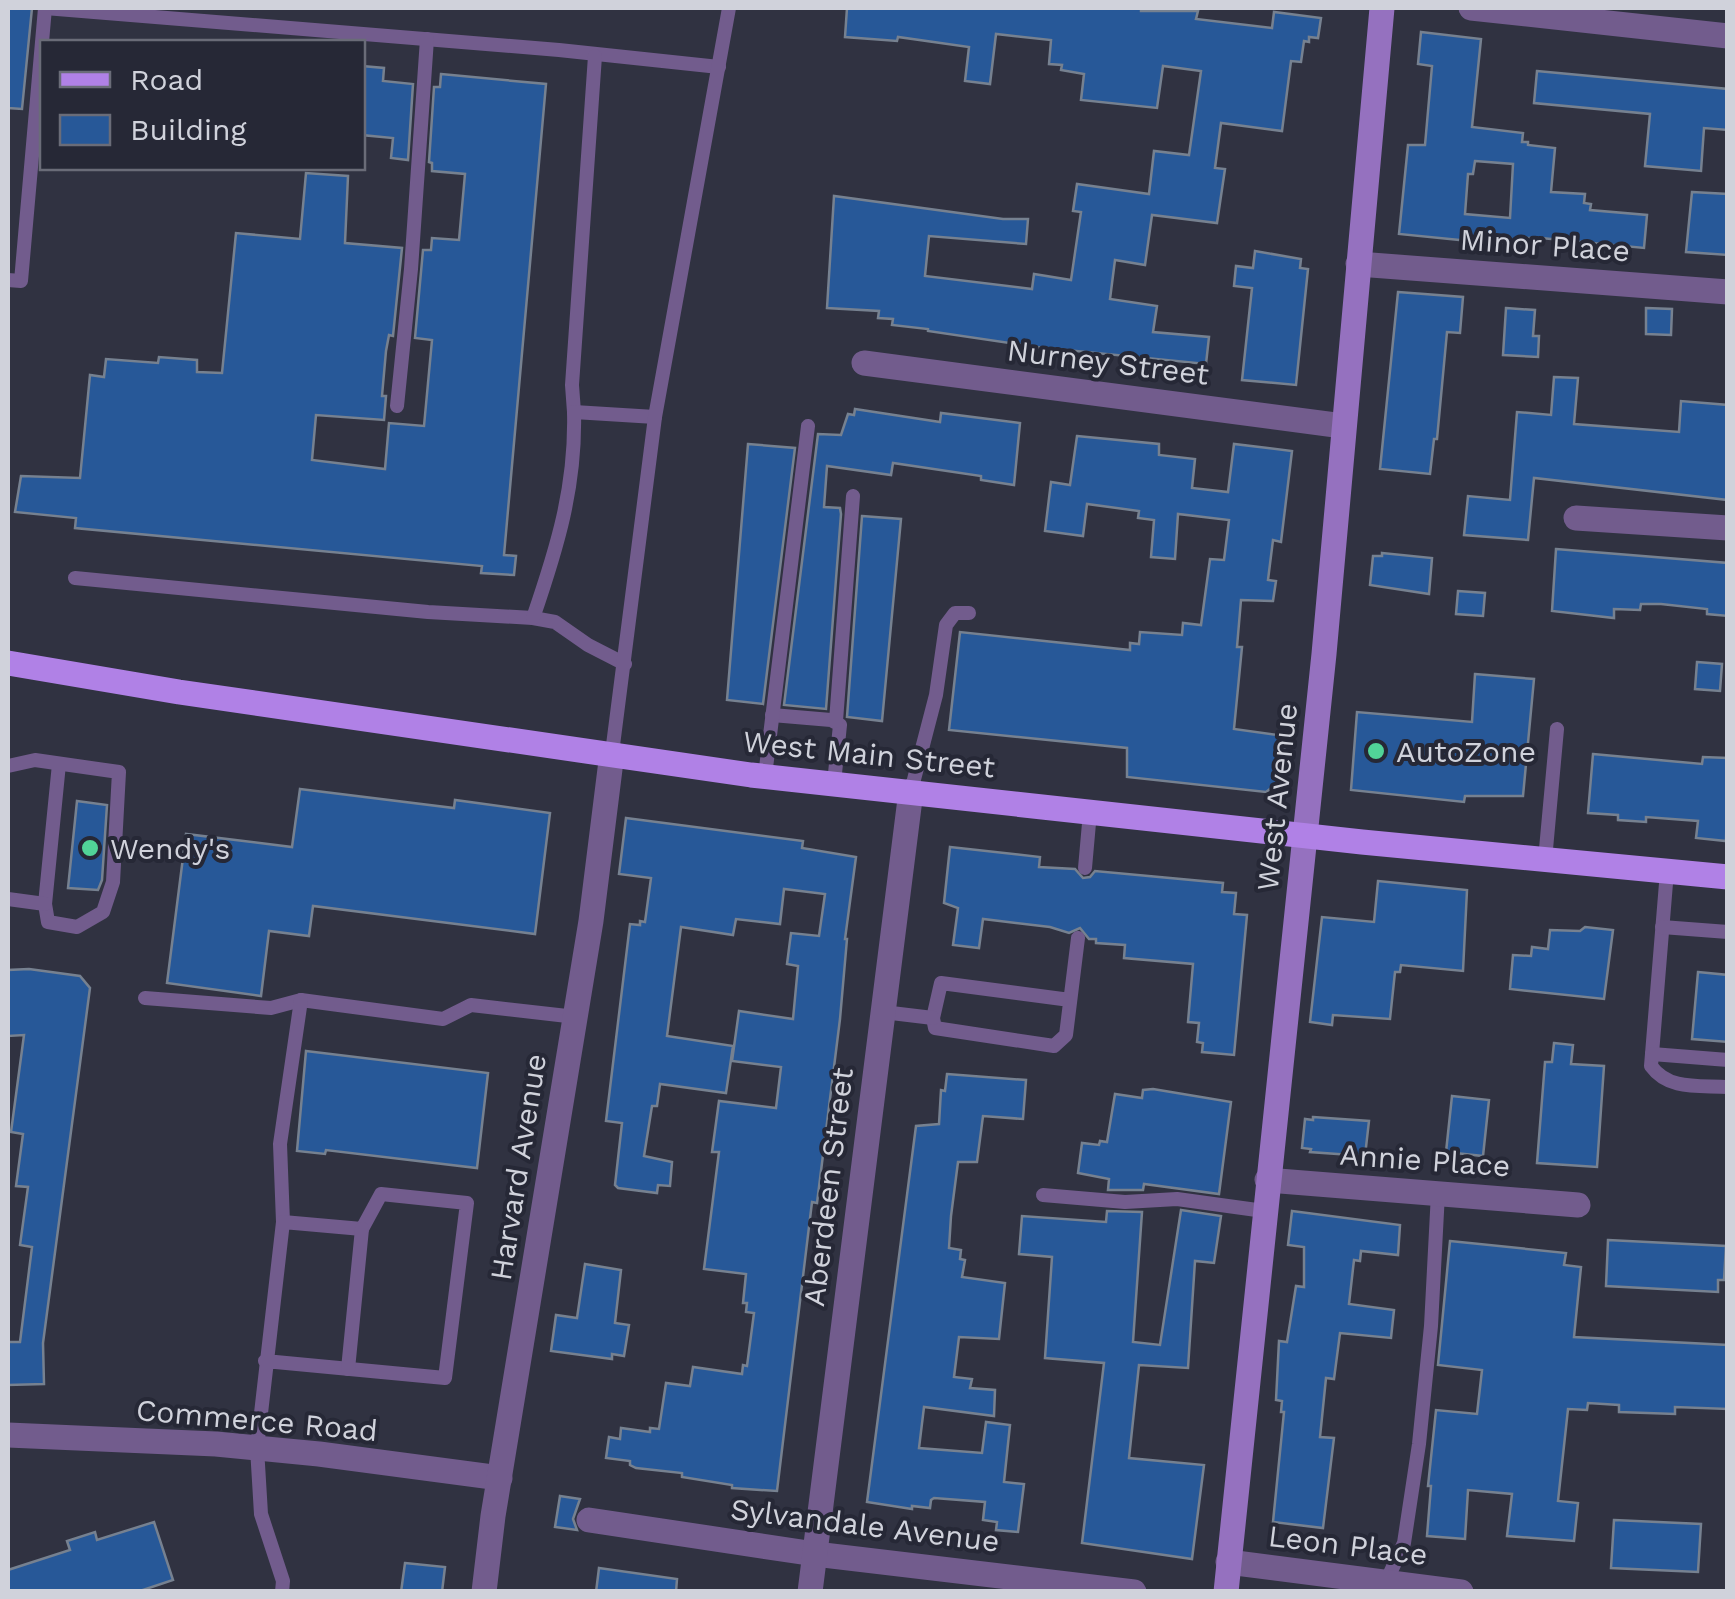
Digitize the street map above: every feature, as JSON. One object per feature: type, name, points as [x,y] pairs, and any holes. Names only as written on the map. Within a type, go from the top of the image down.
[{"type":"main road","name":"West Avenue","points":[[1226,1592],[1306,836],[1382,8]]},
{"type":"main road","name":"West Main Street","points":[[8,663],[179,692],[765,776],[1306,836],[1728,877]]},
{"type":"street","points":[[1471,8],[1728,36]]},
{"type":"street","name":"Minor Place","points":[[1358,264],[1728,292]]},
{"type":"street","name":"Nurney Street","points":[[864,363],[1343,426]]},
{"type":"street","points":[[1576,518],[1728,528]]},
{"type":"street","name":"Harvard Avenue","points":[[484,1592],[592,921],[612,753]]},
{"type":"street","name":"Aberdeen Street","points":[[810,1592],[911,792]]},
{"type":"street","name":"Annie Place","points":[[1267,1180],[1578,1204]]},
{"type":"street","name":"Commerce Road","points":[[8,1436],[258,1448],[500,1478]]},
{"type":"street","name":"Sylvandale Avenue","points":[[588,1520],[815,1554],[1134,1592]]},
{"type":"street","name":"Leon Place","points":[[1228,1562],[1461,1592]]},
{"type":"lane","points":[[42,40],[45,8],[719,66]]},
{"type":"lane","points":[[612,753],[655,418],[729,8]]},
{"type":"lane","points":[[398,406],[427,39]]},
{"type":"lane","points":[[533,618],[556,550],[572,482],[572,385],[595,56]]},
{"type":"lane","points":[[8,280],[21,281],[40,65]]},
{"type":"lane","points":[[574,412],[655,418]]},
{"type":"lane","points":[[765,776],[808,426]]},
{"type":"lane","points":[[836,722],[852,496]]},
{"type":"lane","points":[[75,578],[428,612],[533,618],[555,622],[625,664]]},
{"type":"lane","points":[[911,792],[936,696],[946,625],[954,613],[969,613]]},
{"type":"lane","points":[[772,715],[840,725],[834,783]]},
{"type":"lane","points":[[1545,860],[1556,729]]},
{"type":"lane","points":[[8,766],[35,760],[118,772],[113,882],[103,912],[77,926],[48,922],[45,904],[59,764]]},
{"type":"lane","points":[[1084,868],[1090,812]]},
{"type":"lane","points":[[1667,871],[1652,1066],[1670,1084],[1728,1087]]},
{"type":"lane","points":[[8,899],[45,904]]},
{"type":"lane","points":[[1662,926],[1728,932]]},
{"type":"lane","points":[[1070,1000],[941,983],[932,1018],[935,1028],[1054,1046],[1066,1035],[1078,938]]},
{"type":"lane","points":[[145,998],[271,1008],[301,1000],[443,1019],[471,1005],[576,1017]]},
{"type":"lane","points":[[282,1592],[261,1514],[258,1448],[283,1222],[280,1144],[301,1000]]},
{"type":"lane","points":[[883,1012],[932,1018]]},
{"type":"lane","points":[[1652,1054],[1728,1060]]},
{"type":"lane","points":[[266,1362],[445,1378],[466,1203],[381,1194],[362,1229],[348,1369]]},
{"type":"lane","points":[[1386,1582],[1404,1543],[1419,1444],[1431,1326],[1438,1194]]},
{"type":"lane","points":[[1043,1195],[1125,1202],[1177,1198],[1264,1211]]},
{"type":"lane","points":[[283,1222],[362,1229]]},
{"type":"building","points":[[8,8],[32,8],[22,109],[8,108]]},
{"type":"building","points":[[847,8],[1141,8],[1198,11],[1196,19],[1272,28],[1274,12],[1321,18],[1318,38],[1304,41],[1301,62],[1291,61],[1282,131],[1221,123],[1215,168],[1225,169],[1217,223],[1152,215],[1145,265],[1115,260],[1110,299],[1157,306],[1153,332],[1209,337],[1206,364],[1036,347],[892,325],[893,319],[878,318],[879,311],[827,308],[834,196],[1028,219],[1026,244],[929,236],[925,276],[1032,289],[1034,274],[1071,280],[1081,212],[1073,211],[1077,184],[1149,194],[1154,151],[1189,155],[1201,71],[1163,66],[1157,108],[1081,100],[1084,74],[1049,64],[1051,40],[996,34],[990,84],[965,81],[969,47],[898,37],[897,41],[845,37]]},
{"type":"building","points":[[1421,32],[1481,39],[1472,127],[1523,133],[1522,142],[1528,145],[1555,148],[1551,192],[1585,194],[1584,203],[1591,204],[1590,210],[1647,215],[1644,248],[1541,238],[1520,238],[1519,243],[1500,244],[1399,234],[1408,145],[1425,145],[1432,66],[1418,64]],"holes":[[[1475,161],[1513,164],[1510,218],[1465,214],[1468,174],[1473,174]]]},
{"type":"building","points":[[365,66],[384,68],[383,81],[413,84],[408,160],[391,158],[393,138],[365,135]]},
{"type":"building","points":[[1537,71],[1728,89],[1728,130],[1704,128],[1701,171],[1645,166],[1650,114],[1534,103]]},
{"type":"building","points":[[441,74],[546,84],[504,555],[516,556],[514,575],[481,573],[482,566],[75,528],[76,518],[15,512],[21,476],[80,478],[90,375],[104,377],[106,359],[158,363],[159,357],[197,360],[197,372],[222,373],[236,233],[300,239],[306,173],[348,176],[345,243],[402,248],[393,336],[389,335],[386,351],[384,420],[316,415],[312,460],[385,469],[389,423],[424,426],[432,340],[415,338],[423,250],[431,250],[432,238],[459,240],[465,174],[432,171],[429,162],[434,87],[440,87]]},
{"type":"building","points":[[1692,192],[1728,194],[1728,255],[1686,252]]},
{"type":"building","points":[[1255,251],[1301,259],[1300,268],[1308,269],[1296,385],[1242,380],[1252,288],[1234,286],[1236,266],[1253,268]]},
{"type":"building","points":[[1398,292],[1463,297],[1460,333],[1447,332],[1430,474],[1380,469]]},
{"type":"building","points":[[1506,308],[1535,310],[1533,336],[1539,336],[1538,357],[1503,355]]},
{"type":"building","points":[[1646,308],[1672,309],[1671,335],[1646,334]]},
{"type":"building","points":[[1554,377],[1578,378],[1574,424],[1679,432],[1681,401],[1728,405],[1728,500],[1534,478],[1528,540],[1464,535],[1468,496],[1510,500],[1517,412],[1551,415]]},
{"type":"building","points":[[855,409],[940,422],[941,413],[1020,423],[1014,485],[893,463],[891,475],[827,466],[824,507],[840,508],[841,514],[826,709],[784,705],[818,434],[841,435],[848,414],[854,415]]},
{"type":"building","points":[[1077,436],[1159,444],[1159,455],[1195,459],[1192,488],[1228,492],[1234,444],[1292,451],[1281,542],[1273,540],[1268,580],[1276,581],[1273,601],[1241,600],[1237,647],[1242,647],[1234,729],[1285,736],[1283,779],[1266,792],[1127,777],[1127,748],[949,730],[960,632],[1130,650],[1130,643],[1139,644],[1140,632],[1182,635],[1183,623],[1201,625],[1210,559],[1224,560],[1229,520],[1178,514],[1175,559],[1151,557],[1154,520],[1138,518],[1139,511],[1087,504],[1083,536],[1045,531],[1051,482],[1070,485]]},
{"type":"building","points":[[748,444],[795,448],[763,704],[727,700]]},
{"type":"building","points":[[862,516],[901,519],[882,721],[847,717]]},
{"type":"building","points":[[1556,549],[1728,563],[1728,616],[1707,614],[1707,609],[1661,604],[1641,604],[1640,610],[1614,609],[1614,618],[1552,611]]},
{"type":"building","points":[[1382,553],[1432,558],[1429,594],[1370,585],[1373,556]]},
{"type":"building","points":[[1458,591],[1485,593],[1483,616],[1456,614]]},
{"type":"building","points":[[1697,662],[1722,664],[1720,691],[1695,689]]},
{"type":"building","points":[[1475,674],[1534,679],[1523,796],[1465,796],[1464,802],[1351,790],[1357,712],[1472,722]]},
{"type":"building","points":[[1593,754],[1702,764],[1703,757],[1728,758],[1726,841],[1696,838],[1698,821],[1646,817],[1646,822],[1618,820],[1618,815],[1588,813]]},
{"type":"building","points":[[300,789],[454,808],[455,800],[550,813],[535,934],[313,906],[309,936],[269,931],[261,996],[167,983],[186,834],[292,847]]},
{"type":"building","name":"Wendy's","points":[[77,801],[107,805],[98,890],[68,888]]},
{"type":"building","points":[[626,818],[803,841],[802,848],[856,857],[840,1019],[817,1203],[812,1202],[777,1491],[732,1488],[682,1477],[682,1473],[636,1468],[630,1461],[606,1458],[609,1437],[620,1439],[621,1428],[650,1432],[650,1428],[659,1429],[666,1383],[690,1386],[693,1367],[742,1374],[743,1365],[747,1366],[754,1313],[746,1312],[747,1303],[743,1303],[746,1274],[704,1269],[719,1152],[712,1152],[719,1101],[776,1108],[781,1067],[732,1061],[739,1011],[793,1019],[798,966],[787,964],[791,933],[819,936],[825,894],[784,889],[780,924],[736,919],[733,935],[681,927],[667,1036],[733,1046],[726,1093],[660,1084],[657,1106],[652,1106],[644,1156],[672,1162],[670,1186],[658,1185],[657,1193],[618,1188],[615,1185],[622,1123],[606,1121],[630,924],[645,922],[651,878],[619,874]]},
{"type":"building","points":[[950,847],[1040,857],[1039,867],[1075,869],[1083,878],[1095,871],[1223,883],[1222,892],[1236,893],[1234,914],[1247,915],[1234,1055],[1202,1052],[1203,1043],[1197,1042],[1199,1023],[1188,1022],[1193,964],[1124,958],[1125,945],[1096,943],[1080,928],[1069,933],[983,919],[979,948],[953,945],[958,908],[944,903]]},
{"type":"building","points":[[1378,881],[1467,890],[1463,971],[1401,965],[1400,972],[1395,972],[1390,1019],[1333,1015],[1332,1025],[1310,1022],[1322,917],[1374,922]]},
{"type":"building","points":[[1585,927],[1613,930],[1604,999],[1510,989],[1513,955],[1531,956],[1532,947],[1548,949],[1550,930],[1580,931]]},
{"type":"building","points":[[8,970],[80,976],[90,988],[43,1343],[44,1384],[8,1385],[8,1342],[20,1342],[32,1247],[20,1245],[28,1187],[16,1186],[23,1134],[11,1132],[24,1035],[8,1036]]},
{"type":"building","points":[[1698,972],[1728,975],[1728,1042],[1692,1039]]},
{"type":"building","points":[[1554,1043],[1573,1045],[1571,1064],[1604,1066],[1597,1167],[1537,1163],[1545,1062],[1552,1062]]},
{"type":"building","points":[[306,1051],[488,1073],[477,1168],[326,1150],[325,1154],[297,1151]]},
{"type":"building","points":[[947,1074],[1026,1080],[1023,1119],[983,1116],[977,1162],[958,1162],[951,1216],[949,1248],[961,1250],[960,1259],[965,1260],[962,1277],[1005,1283],[999,1339],[959,1337],[954,1377],[972,1379],[970,1388],[995,1390],[994,1416],[924,1407],[919,1448],[982,1453],[986,1422],[1010,1425],[1004,1482],[1024,1484],[1018,1532],[996,1530],[997,1522],[983,1520],[985,1502],[934,1498],[930,1508],[912,1509],[867,1502],[916,1126],[939,1124],[941,1090],[945,1091]]},
{"type":"building","points":[[1143,1090],[1231,1102],[1219,1194],[1144,1184],[1143,1190],[1108,1190],[1109,1179],[1078,1173],[1082,1143],[1107,1142],[1115,1094],[1142,1098]]},
{"type":"building","points":[[1452,1096],[1489,1100],[1483,1156],[1446,1152]]},
{"type":"building","points":[[1305,1119],[1369,1121],[1365,1156],[1302,1148]]},
{"type":"building","points":[[1181,1210],[1221,1216],[1214,1263],[1195,1261],[1188,1368],[1139,1365],[1129,1458],[1204,1465],[1192,1559],[1082,1543],[1104,1363],[1045,1358],[1052,1257],[1019,1254],[1022,1216],[1106,1222],[1107,1211],[1142,1212],[1133,1342],[1160,1345]]},
{"type":"building","points":[[1292,1211],[1400,1225],[1398,1255],[1361,1251],[1360,1261],[1354,1260],[1349,1304],[1394,1310],[1391,1338],[1340,1333],[1334,1379],[1326,1378],[1320,1437],[1334,1438],[1323,1528],[1273,1522],[1284,1412],[1282,1401],[1276,1400],[1279,1341],[1287,1342],[1296,1286],[1304,1287],[1304,1247],[1288,1245]]},
{"type":"building","points":[[1608,1240],[1726,1246],[1724,1280],[1718,1280],[1718,1292],[1606,1286]]},
{"type":"building","points":[[1450,1241],[1566,1253],[1564,1265],[1581,1267],[1574,1337],[1728,1345],[1728,1409],[1675,1407],[1675,1414],[1619,1412],[1619,1405],[1588,1403],[1587,1410],[1568,1409],[1558,1501],[1578,1503],[1574,1541],[1507,1536],[1512,1494],[1468,1490],[1465,1539],[1427,1536],[1436,1410],[1477,1414],[1482,1370],[1438,1365]]},
{"type":"building","points":[[585,1264],[621,1270],[615,1323],[629,1325],[624,1356],[612,1354],[612,1359],[551,1351],[556,1315],[577,1318]]},
{"type":"building","points":[[560,1496],[580,1499],[573,1519],[577,1530],[555,1527]]},
{"type":"building","points":[[1614,1520],[1701,1524],[1698,1572],[1611,1568]]},
{"type":"building","points":[[154,1522],[173,1580],[137,1592],[8,1592],[8,1570],[70,1550],[67,1541],[95,1532],[97,1540]]},
{"type":"building","points":[[405,1563],[445,1567],[442,1592],[401,1592]]},
{"type":"building","points":[[599,1568],[677,1579],[676,1592],[596,1592]]},
{"type":"place","name":"AutoZone","points":[[1376,751]]},
{"type":"place","name":"Wendy's","points":[[90,848]]}]
